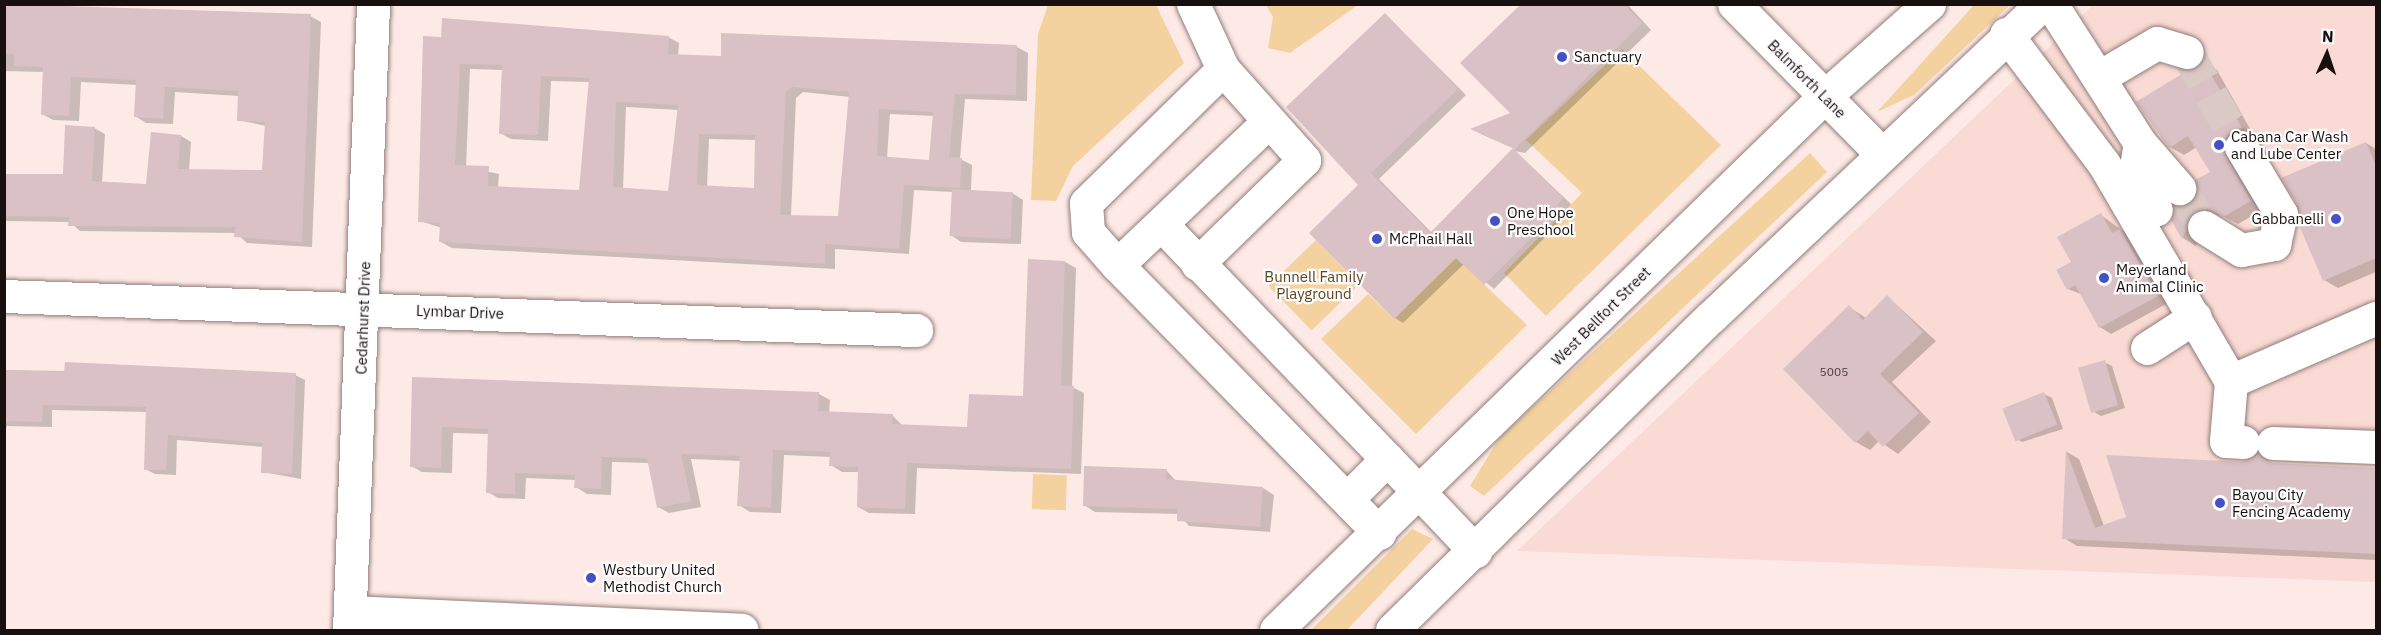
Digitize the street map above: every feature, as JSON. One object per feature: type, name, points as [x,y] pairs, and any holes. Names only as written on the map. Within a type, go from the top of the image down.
[{"type":"main road","name":"Cedarhurst Drive","points":[[350,621],[373,4]]},
{"type":"main road","points":[[1192,4],[1223,69],[1304,160],[1197,264]]},
{"type":"main road","name":"Balmforth Lane","points":[[1734,4],[1881,153]]},
{"type":"main road","name":"West Bellfort Street","points":[[1276,630],[1421,494],[1825,96],[1929,4]]},
{"type":"main road","points":[[1392,630],[1881,153],[2006,34],[2042,4]]},
{"type":"main road","points":[[2050,4],[2101,76],[2140,143],[2180,188]]},
{"type":"main road","points":[[2006,34],[2104,164],[2231,381]]},
{"type":"main road","points":[[2101,76],[2172,47]]},
{"type":"main road","points":[[1223,69],[1086,203],[1088,232],[1117,265],[1379,533]]},
{"type":"main road","points":[[1117,265],[1162,225],[1269,121]]},
{"type":"main road","points":[[2140,143],[2135,172],[2240,363],[2231,381],[2226,441],[2376,447]]},
{"type":"main road","points":[[2204,228],[2241,250],[2274,244],[2281,214],[2241,147]]},
{"type":"main road","points":[[1162,225],[1475,551]]},
{"type":"main road","name":"Lymbar Drive","points":[[4,296],[916,330]]},
{"type":"main road","points":[[2147,348],[2195,317]]},
{"type":"main road","points":[[2231,381],[2376,318]]},
{"type":"main road","points":[[1347,499],[1387,459]]},
{"type":"main road","points":[[350,621],[742,630]]},
{"type":"shaded area","points":[[2093,5],[2376,5],[2376,582],[1517,551]]},
{"type":"green space","points":[[1048,5],[1156,5],[1184,63],[1073,166],[1056,201],[1031,200],[1038,34]]},
{"type":"green space","points":[[1266,5],[1358,5],[1290,53],[1268,48],[1273,17]]},
{"type":"green space","points":[[1974,5],[2010,5],[1914,95],[1877,112]]},
{"type":"green space","points":[[1622,49],[1721,145],[1546,316],[1504,273],[1582,193],[1526,140]]},
{"type":"green space","points":[[1810,153],[1827,172],[1484,496],[1470,486],[1500,437]]},
{"type":"green space","name":"Bunnell Family Playground","points":[[1316,240],[1359,285],[1312,330],[1269,286]]},
{"type":"green space","points":[[1456,258],[1527,325],[1416,434],[1321,339],[1368,294],[1394,319]]},
{"type":"green space","points":[[1033,474],[1067,475],[1066,510],[1032,509]]},
{"type":"green space","points":[[1412,529],[1433,539],[1347,630],[1311,630]]},
{"type":"building","points":[[4,4],[311,14],[302,242],[234,237],[235,227],[68,226],[69,217],[4,216],[4,174],[63,174],[65,125],[95,127],[92,181],[146,184],[151,132],[181,135],[178,169],[262,170],[265,122],[237,121],[238,91],[165,87],[163,119],[134,117],[136,80],[71,77],[69,116],[41,115],[43,67],[14,66],[14,54],[4,53]]},
{"type":"building","name":"Sanctuary","points":[[1521,4],[1624,4],[1642,23],[1515,149],[1470,129],[1510,113],[1460,63]]},
{"type":"building","points":[[1385,13],[1458,89],[1371,173],[1430,233],[1513,148],[1563,198],[1557,205],[1561,208],[1484,285],[1456,258],[1394,319],[1309,233],[1358,185],[1286,107]]},
{"type":"building","points":[[442,18],[669,36],[668,54],[721,56],[721,33],[1017,45],[1016,95],[955,94],[949,157],[962,158],[960,188],[904,185],[899,249],[825,244],[825,264],[439,242],[440,223],[418,222],[423,36],[441,37]],"holes":[[[460,64],[502,65],[499,134],[538,135],[541,76],[589,78],[579,190],[488,186],[489,166],[455,165]],[[792,87],[849,92],[838,216],[780,215],[786,92]],[[616,102],[678,105],[668,191],[613,187]],[[879,109],[933,112],[929,160],[877,156]],[[699,134],[755,135],[754,188],[697,185]]]},
{"type":"building","name":"Cabana Car Wash and Lube Center","points":[[2203,61],[2242,128],[2231,131],[2222,148],[2251,201],[2223,217],[2205,208],[2195,211],[2182,239],[2171,220],[2174,206],[2192,202],[2195,180],[2210,172],[2188,136],[2169,148],[2136,102]]},
{"type":"building","name":"Gabbanelli","points":[[2366,142],[2376,166],[2376,258],[2323,281],[2298,223],[2297,204],[2281,178]]},
{"type":"building","points":[[952,189],[1013,192],[1010,239],[950,236]]},
{"type":"building","name":"Meyerland Animal Clinic","points":[[2101,213],[2112,233],[2120,229],[2158,296],[2099,328],[2075,285],[2067,290],[2056,270],[2071,262],[2057,237]]},
{"type":"building","points":[[1028,259],[1065,261],[1061,385],[1074,386],[1071,469],[907,463],[905,509],[857,507],[858,467],[829,466],[830,452],[773,450],[771,508],[737,506],[740,456],[681,454],[691,501],[657,508],[647,458],[602,457],[601,489],[574,488],[575,475],[515,473],[515,494],[486,493],[488,429],[442,427],[441,468],[410,467],[412,377],[819,392],[818,411],[893,414],[892,424],[967,427],[969,394],[1023,396]]},
{"type":"building","points":[[1887,295],[1923,332],[1880,374],[1919,413],[1883,447],[1868,431],[1855,443],[1783,369],[1849,305],[1863,320]]},
{"type":"building","points":[[2105,360],[2118,405],[2091,413],[2078,368]]},
{"type":"building","points":[[65,362],[296,373],[292,474],[261,473],[262,443],[168,435],[166,470],[144,470],[146,407],[43,405],[42,422],[4,421],[4,370],[64,372]]},
{"type":"building","points":[[2044,392],[2057,424],[2015,441],[2002,409]]},
{"type":"building","name":"Bayou City Fencing Academy","points":[[2066,450],[2095,528],[2126,517],[2106,455],[2242,462],[2258,453],[2272,463],[2376,468],[2376,554],[2062,539]]},
{"type":"building","points":[[1084,466],[1167,469],[1166,479],[1263,487],[1260,527],[1177,521],[1177,509],[1083,506]]},
{"type":"tunnel","points":[[2187,52],[2241,147]]},
{"type":"tunnel","points":[[2179,188],[2204,227]]},
{"type":"place","name":"Sanctuary","points":[[1562,57]]},
{"type":"place","name":"Cabana Car Wash and Lube Center","points":[[2219,145]]},
{"type":"place","name":"Gabbanelli","points":[[2336,219]]},
{"type":"place","name":"One Hope Preschool","points":[[1495,221]]},
{"type":"place","name":"McPhail Hall","points":[[1377,239]]},
{"type":"place","name":"Meyerland Animal Clinic","points":[[2104,278]]},
{"type":"place","name":"Bayou City Fencing Academy","points":[[2220,503]]},
{"type":"place","name":"Westbury United Methodist Church","points":[[591,578]]}]
